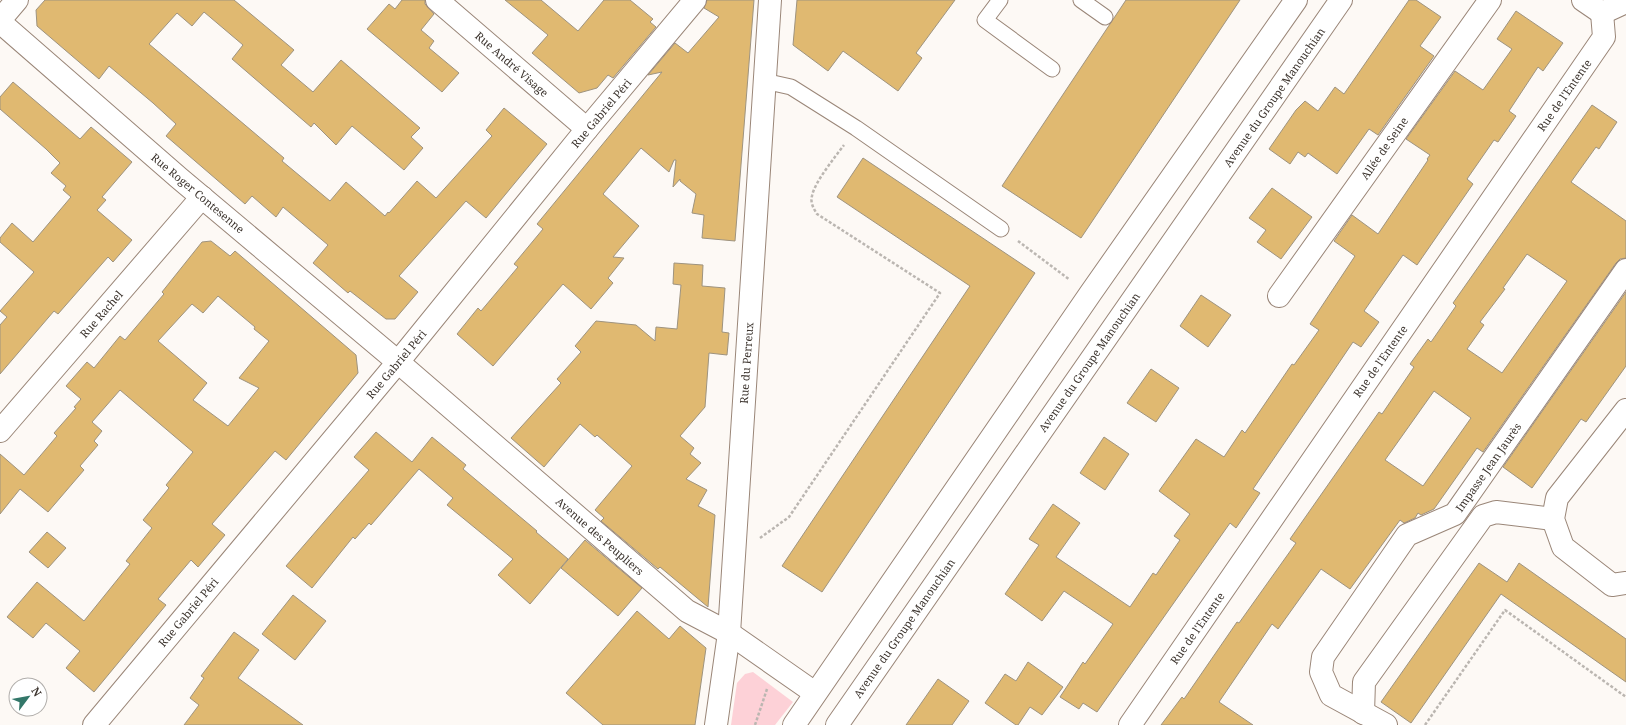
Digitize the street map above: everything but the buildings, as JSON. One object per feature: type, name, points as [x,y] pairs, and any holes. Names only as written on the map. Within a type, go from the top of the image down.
[{"type":"street","points":[[0,21],[17,0]]},
{"type":"street","name":"Rue André Visage","points":[[437,0],[587,129]]},
{"type":"street","name":"Rue Gabriel Péri","points":[[94,725],[398,362],[587,129],[695,0]]},
{"type":"street","name":"Rue du Perreux","points":[[716,725],[729,633],[770,0]]},
{"type":"street","points":[[794,725],[1090,294],[1296,0]]},
{"type":"street","name":"Avenue du Groupe Manouchian","points":[[837,725],[1341,0]]},
{"type":"street","name":"Allée de Seine","points":[[1279,296],[1490,0]]},
{"type":"street","points":[[1582,0],[1602,13],[1626,2]]},
{"type":"street","name":"Rue de l'Entente","points":[[1130,725],[1604,37],[1602,13]]},
{"type":"street","name":"Rue Roger Contesenne","points":[[0,21],[202,197],[398,362]]},
{"type":"street","name":"Rue Rachel","points":[[0,431],[202,197]]},
{"type":"street","name":"Impasse Jean Jaurès","points":[[1386,725],[1331,695],[1321,672],[1323,657],[1407,535],[1455,514],[1626,270]]},
{"type":"street","name":"Avenue des Peupliers","points":[[398,362],[687,611],[729,633],[816,693]]},
{"type":"street","points":[[1626,410],[1557,498],[1553,519],[1563,547],[1612,585],[1626,583]]},
{"type":"street","points":[[1363,713],[1364,682],[1483,516],[1496,512],[1553,519]]},
{"type":"lane","points":[[1000,0],[985,20],[1052,69]]},
{"type":"lane","points":[[1081,0],[1105,17]]},
{"type":"lane","points":[[764,81],[791,87],[856,128],[1001,229]]},
{"type":"path","points":[[734,541],[758,540],[789,517],[940,294],[817,214],[812,205],[812,196],[819,180],[856,128]]},
{"type":"path","points":[[1001,229],[1090,294]]},
{"type":"path","points":[[1425,725],[1505,610],[1626,697]]},
{"type":"path","points":[[756,725],[764,694],[779,668]]},
{"type":"shaded area","points":[[753,672],[793,702],[775,725],[731,725],[737,683],[745,674]]}]
